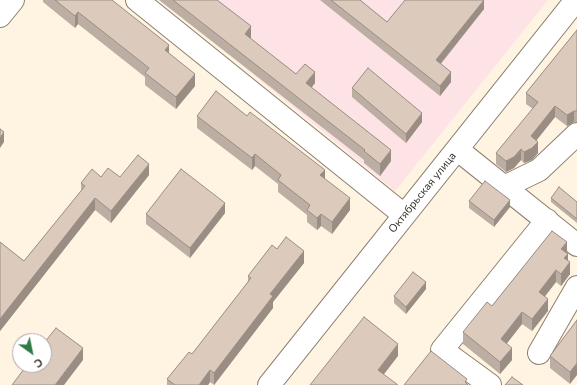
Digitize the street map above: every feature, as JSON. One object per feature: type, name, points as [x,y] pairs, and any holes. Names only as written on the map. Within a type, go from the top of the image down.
[{"type":"street","points":[[0,16],[13,0]]},
{"type":"street","points":[[137,0],[404,215]]},
{"type":"street","name":"Октябрьская улица","points":[[269,385],[404,215],[458,150],[576,0]]},
{"type":"street","points":[[504,187],[539,170],[577,134]]},
{"type":"street","points":[[458,150],[577,245]]},
{"type":"street","points":[[490,385],[442,350],[547,220]]},
{"type":"street","points":[[539,353],[577,287]]},
{"type":"shaded area","points":[[163,0],[548,0],[395,191]]},
{"type":"building","points":[[55,0],[112,0],[169,45],[165,50],[195,74],[176,97],[145,73],[149,68],[78,12],[75,16]]},
{"type":"building","points":[[173,0],[217,0],[251,26],[245,34],[296,74],[305,64],[315,72],[306,83],[391,150],[380,164],[364,151],[365,150]]},
{"type":"building","points":[[331,0],[360,0],[387,22],[405,0],[484,0],[436,60],[451,72],[440,86]]},
{"type":"building","points":[[577,30],[577,111],[567,115],[555,106],[531,136],[538,142],[532,148],[524,152],[521,149],[514,157],[506,161],[496,153],[538,102],[526,93]]},
{"type":"building","points":[[368,68],[422,113],[406,134],[352,88]]},
{"type":"building","points":[[216,91],[247,116],[250,112],[325,170],[320,175],[350,198],[332,222],[321,214],[317,218],[307,210],[310,205],[278,180],[281,175],[255,154],[252,158],[197,116]]},
{"type":"building","points":[[0,129],[4,132],[0,138]]},
{"type":"building","points":[[138,155],[149,164],[111,211],[95,198],[0,319],[0,242],[24,261],[85,186],[81,183],[92,169],[101,177],[108,168],[120,177]]},
{"type":"building","points":[[181,169],[225,203],[190,248],[146,214]]},
{"type":"building","points":[[485,181],[510,200],[494,220],[469,201]]},
{"type":"building","points":[[559,187],[577,202],[577,219],[551,198]]},
{"type":"building","points":[[552,231],[567,242],[561,249],[568,254],[564,258],[570,262],[561,274],[556,270],[539,292],[548,299],[532,319],[522,312],[501,339],[512,348],[500,362],[463,332],[487,302],[492,306]]},
{"type":"building","points":[[286,237],[304,251],[270,294],[273,296],[214,373],[210,370],[199,385],[175,385],[167,379],[189,352],[192,354],[251,278],[248,276],[272,245],[277,249]]},
{"type":"building","points":[[413,272],[426,282],[406,307],[394,296]]},
{"type":"building","points":[[364,317],[398,344],[378,370],[398,385],[310,385]]},
{"type":"building","points":[[577,320],[577,363],[570,372],[550,356]]},
{"type":"building","points":[[56,328],[83,348],[55,385],[12,385],[21,373],[52,373],[52,333]]},
{"type":"building","points":[[431,351],[467,379],[465,382],[468,385],[404,385]]},
{"type":"building","points":[[512,377],[523,385],[505,385]]}]
